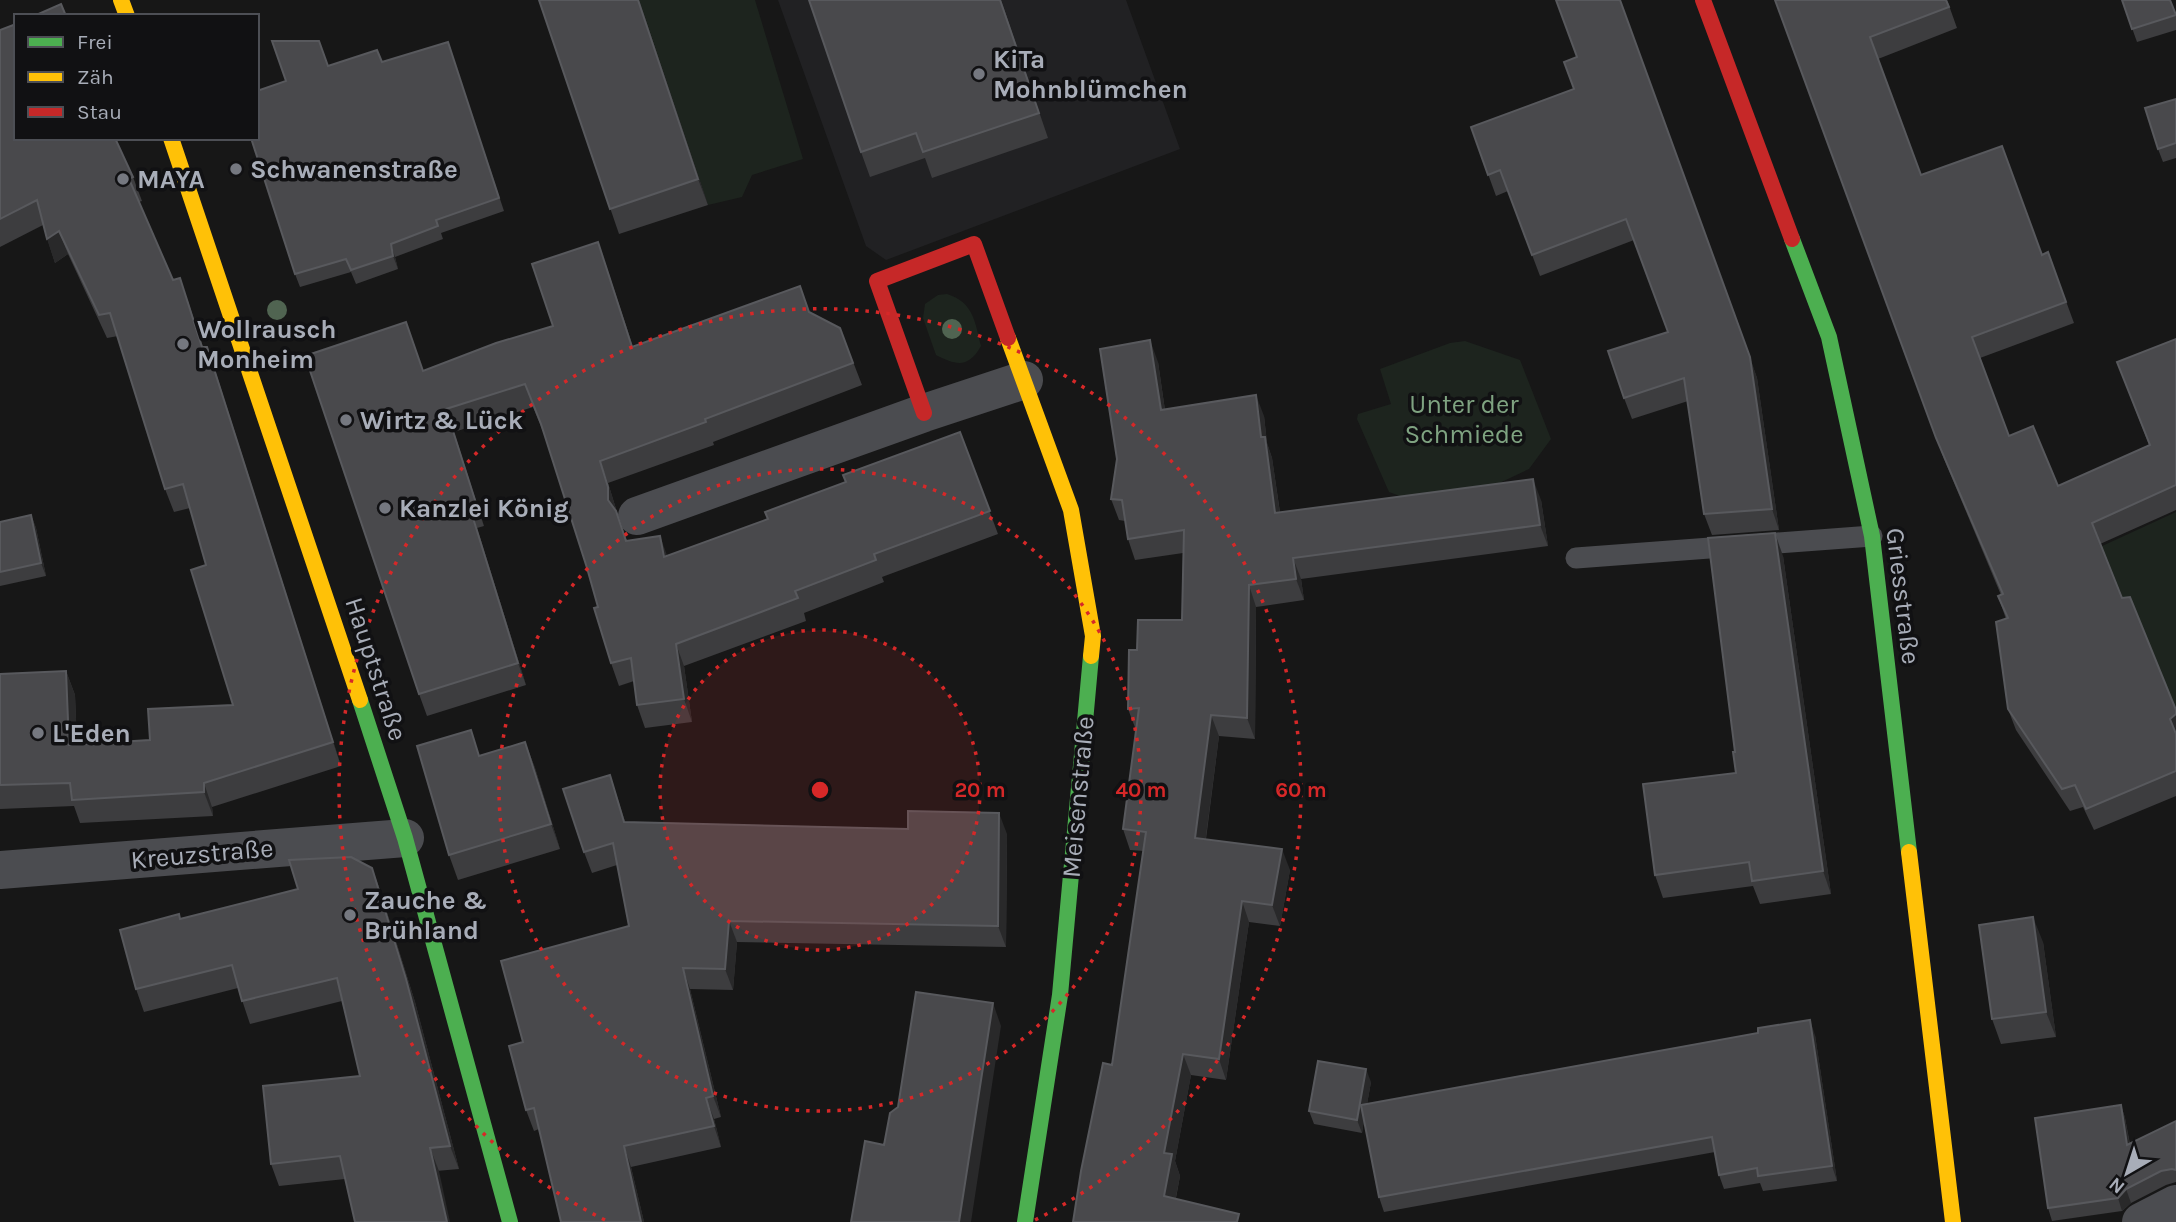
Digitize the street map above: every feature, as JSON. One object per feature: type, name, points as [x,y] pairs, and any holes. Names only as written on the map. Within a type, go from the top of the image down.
[{"type":"street","name":"Griesstraße","points":[[1703,0],[1829,337],[1872,536],[1953,1222]]},
{"type":"street","name":"Hauptstraße","points":[[172,140],[405,838],[510,1222]]},
{"type":"street","name":"Meisenstraße","points":[[924,413],[877,281],[974,244],[1071,510],[1093,636],[1060,995],[1025,1222]]},
{"type":"street","points":[[638,516],[924,413],[1024,380]]},
{"type":"street","name":"Kreuzstraße","points":[[0,870],[405,838]]},
{"type":"street","points":[[2141,1222],[2176,1204]]},
{"type":"lane","points":[[1576,558],[1872,536]]},
{"type":"shaded area","name":"KiTa Mohnblümchen","points":[[778,0],[1126,0],[1180,149],[886,260],[866,246]]},
{"type":"green space","points":[[639,0],[755,0],[803,159],[752,175],[742,197],[708,205]]},
{"type":"green space","points":[[947,294],[968,307],[981,346],[966,362],[956,363],[936,355],[923,318],[925,304],[938,295]]},
{"type":"green space","name":"Unter der Schmiede","points":[[1465,341],[1520,360],[1551,439],[1529,469],[1476,494],[1422,504],[1389,492],[1357,419],[1358,414],[1391,404],[1380,369],[1450,343]]},
{"type":"green space","points":[[2176,512],[2176,712],[2130,620],[2100,547]]},
{"type":"building","points":[[539,0],[638,0],[698,179],[610,209]]},
{"type":"building","points":[[809,0],[1000,0],[1039,113],[923,152],[916,133],[861,152]]},
{"type":"building","points":[[1556,0],[1620,0],[1750,357],[1772,509],[1704,514],[1684,378],[1624,398],[1608,351],[1668,332],[1626,219],[1532,255],[1500,170],[1488,175],[1471,127],[1574,89],[1564,62],[1577,57]]},
{"type":"building","points":[[1775,0],[1946,0],[1949,7],[1870,37],[1921,175],[2002,146],[2042,255],[2048,252],[2066,302],[1972,337],[2009,436],[2033,426],[2058,486],[2150,445],[2117,362],[2176,339],[2176,485],[2092,523],[2122,598],[2130,597],[2176,710],[2176,714],[2170,719],[2176,734],[2176,771],[2086,809],[2075,785],[2062,789],[2008,709],[1996,622],[2008,618],[1998,596],[2003,594],[1936,438]]},
{"type":"building","points":[[2122,0],[2170,0],[2176,15],[2132,29]]},
{"type":"building","points":[[61,4],[65,14],[38,14]]},
{"type":"building","points":[[14,25],[14,140],[116,140],[133,177],[129,179],[173,280],[180,278],[202,347],[207,347],[333,742],[204,783],[204,792],[72,800],[70,783],[0,785],[0,674],[66,671],[69,745],[150,740],[148,709],[233,705],[191,570],[206,565],[183,484],[165,489],[110,313],[99,315],[59,231],[47,239],[37,200],[0,219],[0,30]]},
{"type":"building","points":[[272,41],[319,41],[328,66],[377,50],[382,62],[448,42],[499,198],[436,220],[438,226],[391,244],[393,256],[351,270],[346,259],[295,274],[252,140],[259,140],[259,90],[286,81]]},
{"type":"building","points":[[2176,99],[2176,143],[2158,149],[2145,108]]},
{"type":"building","points":[[598,242],[632,347],[800,286],[809,312],[840,328],[853,363],[600,461],[608,487],[608,500],[616,511],[626,541],[660,536],[664,557],[768,519],[765,512],[846,482],[843,475],[960,432],[990,511],[874,554],[876,560],[795,591],[798,598],[676,644],[684,699],[637,705],[631,658],[611,663],[594,608],[598,607],[587,568],[541,424],[525,384],[446,409],[476,503],[469,505],[518,663],[419,694],[305,356],[406,322],[423,371],[496,343],[553,326],[532,264]]},
{"type":"building","points":[[1150,340],[1161,410],[1256,395],[1261,437],[1265,437],[1275,513],[1533,479],[1540,525],[1293,558],[1296,579],[1249,585],[1247,718],[1211,715],[1195,838],[1282,849],[1272,905],[1242,901],[1219,1059],[1183,1054],[1164,1153],[1172,1154],[1164,1196],[1239,1214],[1237,1222],[1073,1222],[1103,1063],[1112,1065],[1146,832],[1123,829],[1139,708],[1128,709],[1129,650],[1137,650],[1138,620],[1182,620],[1184,530],[1128,539],[1122,500],[1111,499],[1117,459],[1100,349]]},
{"type":"building","points":[[31,515],[41,563],[0,572],[0,522]]},
{"type":"building","points":[[1775,533],[1823,871],[1752,881],[1749,862],[1655,875],[1643,784],[1736,773],[1708,538]]},
{"type":"building","points":[[471,730],[479,756],[525,742],[551,824],[449,855],[417,746]]},
{"type":"building","points":[[610,775],[624,822],[908,829],[908,811],[999,813],[998,926],[729,921],[725,969],[683,968],[713,1096],[706,1098],[714,1126],[624,1146],[641,1222],[561,1222],[534,1108],[526,1110],[509,1046],[523,1042],[501,961],[629,926],[613,843],[584,852],[563,789]]},
{"type":"building","points":[[351,857],[372,868],[406,979],[450,1146],[430,1148],[447,1222],[355,1222],[340,1156],[271,1164],[263,1086],[360,1076],[337,978],[242,1001],[232,965],[136,989],[120,930],[179,914],[180,919],[298,889],[289,860]]},
{"type":"building","points":[[2033,917],[2046,1012],[1992,1019],[1979,925]]},
{"type":"building","points":[[916,992],[993,1003],[959,1222],[851,1222],[865,1141],[884,1145],[890,1113],[898,1107]]},
{"type":"building","points":[[1810,1020],[1832,1166],[1758,1176],[1757,1168],[1719,1175],[1712,1137],[1379,1197],[1361,1105],[1758,1033],[1758,1028]]},
{"type":"building","points":[[1318,1061],[1366,1069],[1357,1120],[1309,1111]]},
{"type":"building","points":[[2121,1105],[2127,1145],[2176,1121],[2176,1170],[2161,1171],[2126,1189],[2118,1198],[2048,1208],[2035,1118]]},
{"type":"traffic: fast","points":[[1792,239],[1829,337],[1872,536],[1909,852]]},
{"type":"traffic: fast","points":[[1025,1222],[1060,995],[1091,656]]},
{"type":"traffic: fast","points":[[360,700],[405,838],[510,1222]]},
{"type":"traffic: slow","points":[[121,0],[126,14]]},
{"type":"traffic: slow","points":[[172,140],[360,700]]},
{"type":"traffic: slow","points":[[1008,338],[1071,510],[1093,636],[1091,656]]},
{"type":"traffic: slow","points":[[1909,852],[1953,1222]]},
{"type":"traffic: jam","points":[[1703,0],[1792,239]]},
{"type":"traffic: jam","points":[[924,413],[877,281],[974,244],[1008,338]]},
{"type":"place","name":"KiTa Mohnblümchen","points":[[979,74]]},
{"type":"place","name":"Schwanenstraße","points":[[236,169]]},
{"type":"place","name":"MAYA","points":[[123,179]]},
{"type":"place","name":"Wollrausch Monheim","points":[[183,344]]},
{"type":"place","name":"Wirtz & Lück","points":[[346,420]]},
{"type":"place","name":"Kanzlei König","points":[[385,508]]},
{"type":"place","name":"L'Eden","points":[[38,733]]},
{"type":"place","name":"Zauche & Brühland","points":[[350,915]]}]
